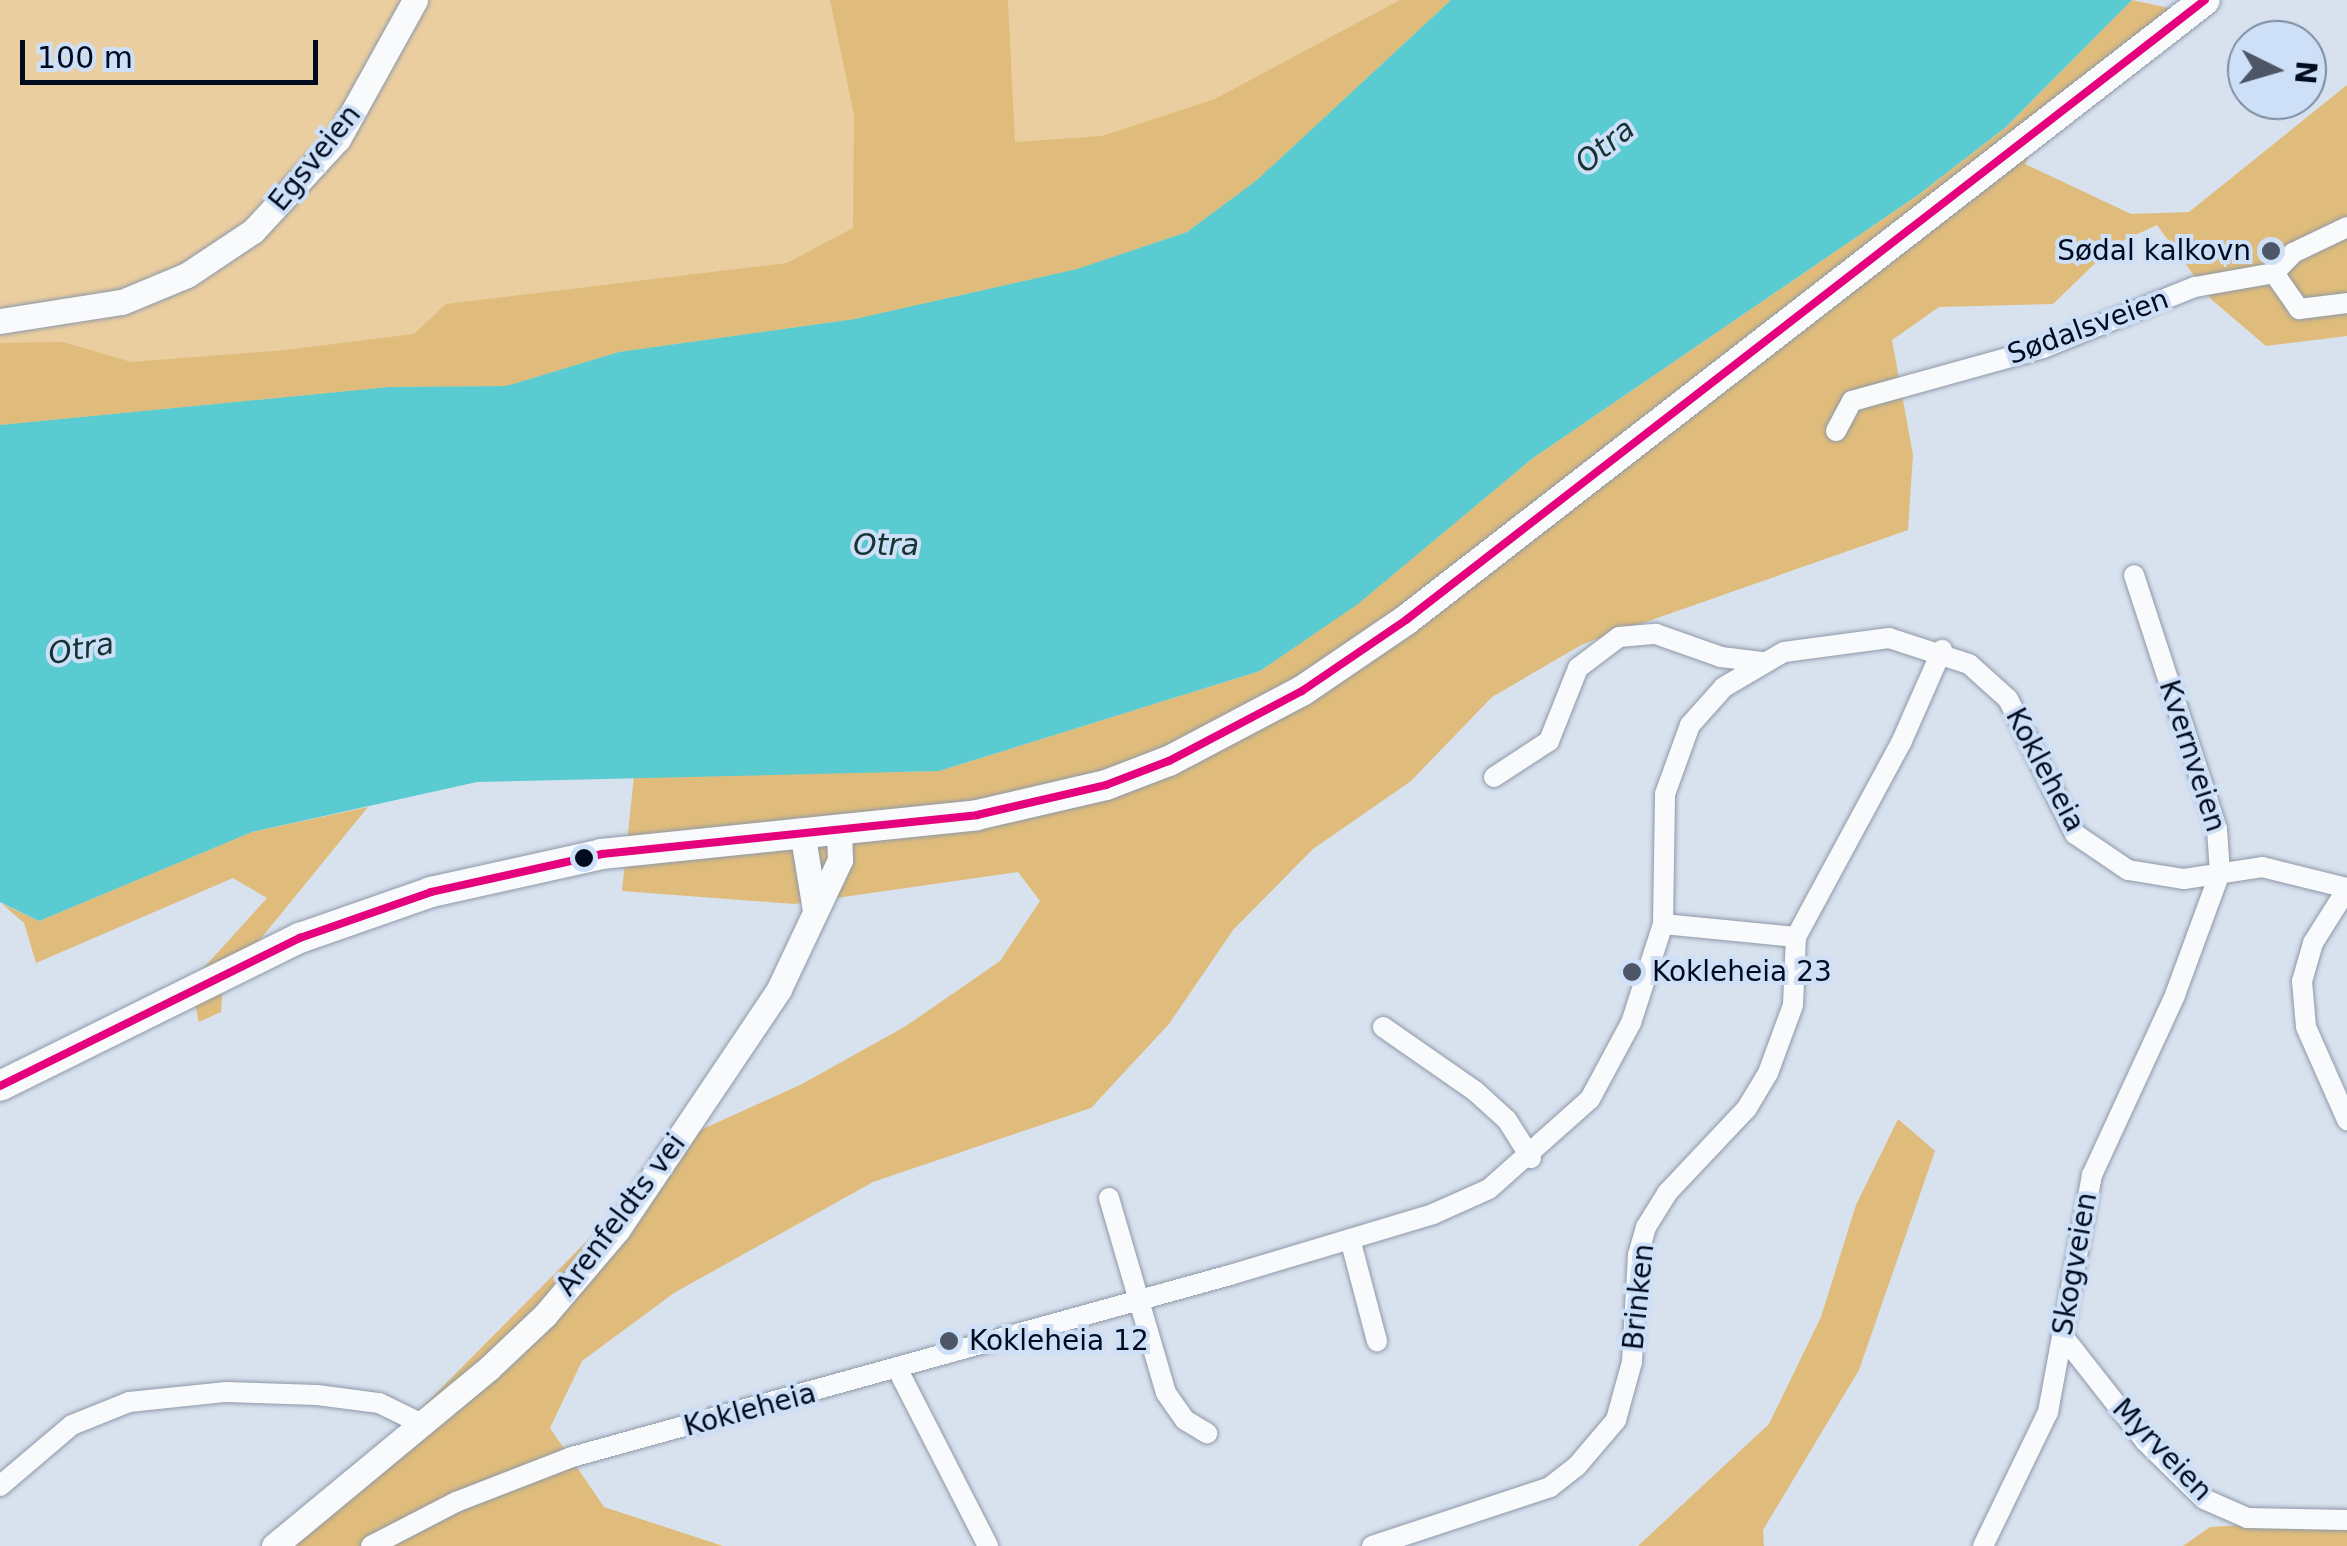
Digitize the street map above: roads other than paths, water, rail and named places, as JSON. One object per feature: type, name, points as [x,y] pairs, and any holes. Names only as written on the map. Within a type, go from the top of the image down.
[{"type":"main road","points":[[0,1086],[300,938],[390,904],[602,854],[803,838],[977,816],[1106,785],[1169,761],[1302,690],[1490,556],[2205,0]]},
{"type":"street","name":"Egsveien","points":[[0,321],[122,302],[187,275],[253,231],[338,139],[415,0]]},
{"type":"street","name":"Sødalsveien","points":[[1836,431],[1852,401],[1886,388],[2042,348],[2196,287],[2274,274],[2293,253],[2347,227]]},
{"type":"street","points":[[2274,274],[2299,309],[2347,302]]},
{"type":"street","name":"Kvernveien","points":[[2134,575],[2217,828],[2220,872],[2283,869],[2347,888]]},
{"type":"street","name":"Kokleheia","points":[[1494,777],[1549,741],[1578,668],[1619,638],[1656,634],[1721,657],[1762,662],[1864,637],[1942,650],[1969,664],[2008,699],[2063,815],[2092,850],[2128,870],[2167,879],[2220,872]]},
{"type":"street","name":"Brinken","points":[[1372,1546],[1550,1487],[1578,1466],[1616,1420],[1632,1362],[1638,1255],[1646,1227],[1667,1193],[1747,1108],[1768,1073],[1793,1005],[1796,937],[1901,743],[1942,650]]},
{"type":"street","name":"Kokleheia","points":[[372,1546],[518,1475],[1138,1301],[1469,1200],[1531,1158],[1605,1076],[1663,924],[1670,769],[1706,705],[1762,662]]},
{"type":"street","name":"Arenfeldts vei","points":[[274,1546],[422,1424],[545,1315],[618,1229],[780,988],[840,860],[838,834]]},
{"type":"street","points":[[803,838],[815,910]]},
{"type":"street","name":"Skogveien","points":[[1983,1546],[2048,1412],[2092,1175],[2175,995],[2220,872]]},
{"type":"street","points":[[2347,888],[2312,943],[2302,981],[2306,1027],[2347,1120]]},
{"type":"street","points":[[1663,924],[1796,937]]},
{"type":"street","points":[[1383,1027],[1476,1091],[1506,1120],[1531,1158]]},
{"type":"street","points":[[1109,1198],[1166,1393],[1185,1420],[1207,1433]]},
{"type":"street","points":[[1350,1238],[1378,1341]]},
{"type":"street","name":"Myrveien","points":[[2062,1335],[2145,1441],[2204,1499],[2247,1518],[2347,1520]]},
{"type":"street","points":[[898,1370],[988,1546]]},
{"type":"street","points":[[0,1486],[72,1425],[129,1402],[226,1392],[317,1395],[380,1403],[422,1424]]},
{"type":"water","name":"Otra","points":[[1451,0],[2132,0],[2006,127],[1918,195],[1533,458],[1358,604],[1260,671],[939,771],[477,782],[252,832],[39,921],[0,902],[0,425],[389,387],[506,386],[619,352],[855,319],[1077,269],[1187,232],[1257,180]]},
{"type":"place","name":"Sødal kalkovn","points":[[2271,251]]},
{"type":"place","name":"Kokleheia 23","points":[[1632,972]]},
{"type":"place","name":"Kokleheia 12","points":[[949,1341]]}]
